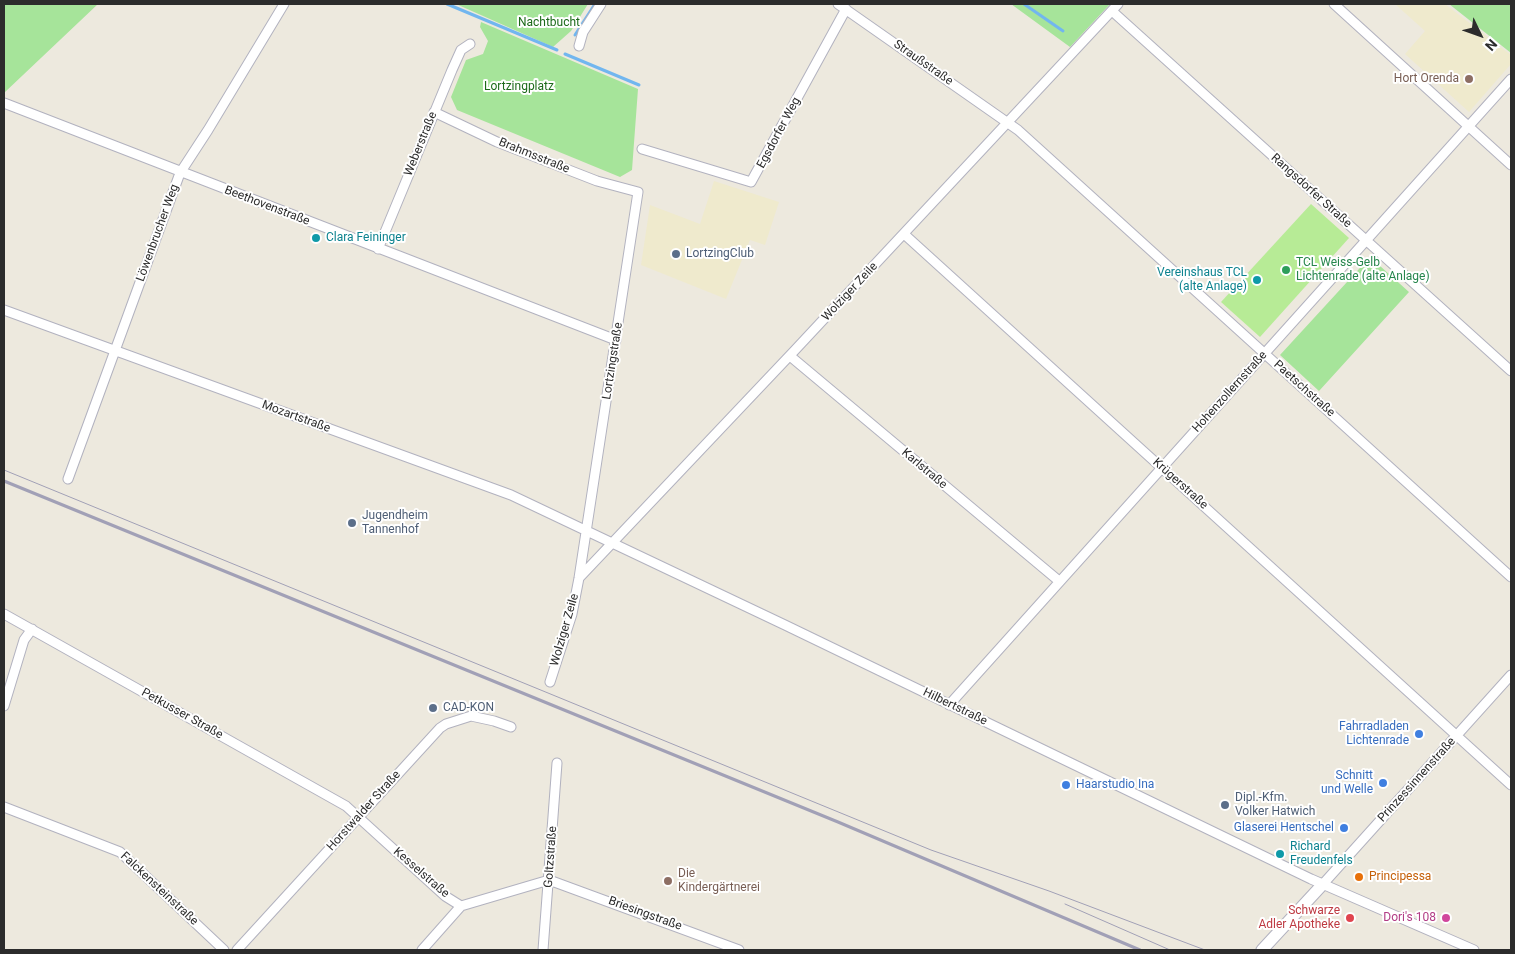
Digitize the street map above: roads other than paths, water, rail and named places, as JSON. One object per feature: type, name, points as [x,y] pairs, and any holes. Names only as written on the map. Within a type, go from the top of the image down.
[{"type":"street","name":"Löwenbrucher Weg","points":[[68,479],[180,172],[208,130],[284,4]]},
{"type":"street","points":[[579,46],[583,32],[602,4]]},
{"type":"street","points":[[1334,4],[1511,165]]},
{"type":"street","name":"Straußstraße","points":[[842,6],[1007,122]]},
{"type":"street","name":"Egsdorfer Weg","points":[[642,149],[751,182],[842,6]]},
{"type":"street","name":"Wolziger Zeile","points":[[580,578],[1115,7]]},
{"type":"street","name":"Rangsdorfer Straße","points":[[1115,7],[1366,240],[1511,371]]},
{"type":"street","name":"Weberstraße","points":[[378,249],[461,50],[470,44]]},
{"type":"street","name":"Hohenzollernstraße","points":[[949,705],[1511,80]]},
{"type":"street","name":"Beethovenstraße","points":[[4,103],[616,340]]},
{"type":"street","name":"Brahmsstraße","points":[[434,112],[474,132],[532,156],[597,181],[638,192]]},
{"type":"street","name":"Paetschstraße","points":[[1007,122],[1511,577]]},
{"type":"street","name":"Lortzingstraße","points":[[586,531],[638,192]]},
{"type":"street","name":"Krügerstraße","points":[[904,234],[1511,785]]},
{"type":"street","name":"Mozartstraße","points":[[4,310],[511,496],[586,531]]},
{"type":"street","name":"Karlstraße","points":[[790,356],[1059,581]]},
{"type":"street","name":"Wolziger Zeile","points":[[550,682],[572,614],[580,578],[586,531]]},
{"type":"street","name":"Hilbertstraße","points":[[586,531],[1323,884],[1474,950]]},
{"type":"street","name":"Petkusser Straße","points":[[4,614],[346,806],[360,817]]},
{"type":"street","points":[[4,706],[24,640],[32,630]]},
{"type":"street","name":"Prinzessinnenstraße","points":[[1323,884],[1511,675]]},
{"type":"street","name":"Horstwalder Straße","points":[[237,950],[431,737],[446,724],[471,716],[511,727]]},
{"type":"street","name":"Goltzstraße","points":[[543,950],[557,763]]},
{"type":"street","name":"Falckensteinstraße","points":[[4,807],[120,852],[224,950]]},
{"type":"street","name":"Kesselstraße","points":[[360,817],[432,884],[461,906],[549,880]]},
{"type":"street","name":"Briesingstraße","points":[[549,880],[726,948],[739,950]]},
{"type":"street","points":[[1262,950],[1323,884]]},
{"type":"street","points":[[422,950],[461,906]]},
{"type":"waterway","points":[[447,4],[557,50]]},
{"type":"waterway","points":[[575,35],[595,4]]},
{"type":"waterway","points":[[1024,4],[1063,31]]},
{"type":"waterway","points":[[565,54],[639,85]]},
{"type":"tram line","points":[[4,470],[931,850],[1049,891],[1205,950]]},
{"type":"tram line","points":[[1065,904],[1170,950]]},
{"type":"railway","points":[[4,481],[838,822],[1140,950]]},
{"type":"place","name":"Hort Orenda","points":[[1469,79]]},
{"type":"place","name":"Clara Feininger","points":[[316,238]]},
{"type":"place","name":"LortzingClub","points":[[676,254]]},
{"type":"place","name":"TCL Weiss-Gelb Lichtenrade (alte Anlage)","points":[[1286,270]]},
{"type":"place","name":"Vereinshaus TCL (alte Anlage)","points":[[1257,280]]},
{"type":"place","name":"Jugendheim Tannenhof","points":[[352,523]]},
{"type":"place","name":"CAD-KON","points":[[433,708]]},
{"type":"place","name":"Fahrradladen Lichtenrade","points":[[1419,734]]},
{"type":"place","name":"Schnitt und Welle","points":[[1383,783]]},
{"type":"place","name":"Haarstudio Ina","points":[[1066,785]]},
{"type":"place","name":"Dipl.-Kfm. Volker Hatwich","points":[[1225,805]]},
{"type":"place","name":"Glaserei Hentschel","points":[[1344,828]]},
{"type":"place","name":"Richard Freudenfels","points":[[1280,854]]},
{"type":"place","name":"Principessa","points":[[1359,877]]},
{"type":"place","name":"Die Kindergärtnerei","points":[[668,881]]},
{"type":"place","name":"Schwarze Adler Apotheke","points":[[1350,918]]},
{"type":"place","name":"Dori's 108","points":[[1446,918]]},
{"type":"park label","name":"Nachtbucht","points":[[549,23]]},
{"type":"park label","name":"Lortzingplatz","points":[[519,87]]}]
